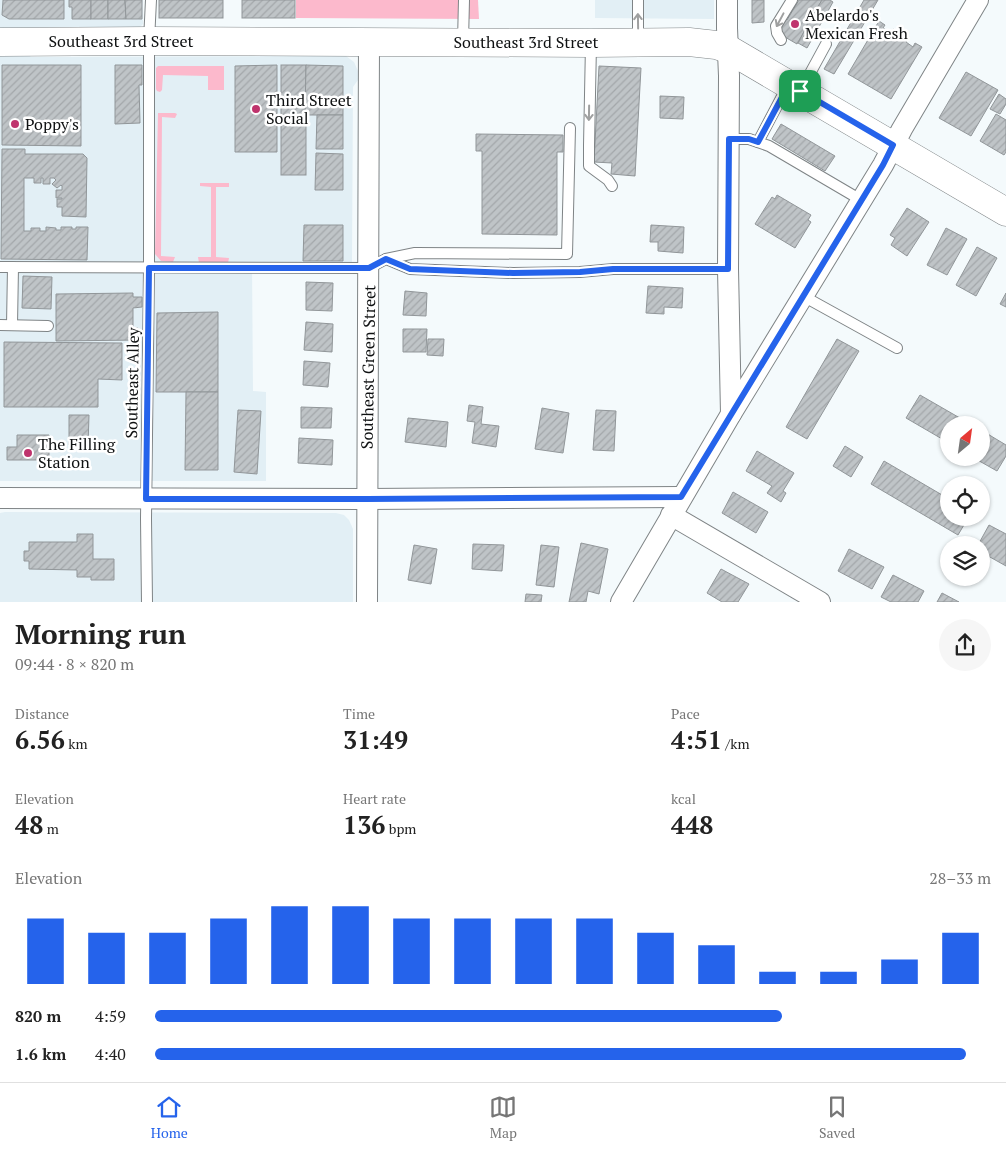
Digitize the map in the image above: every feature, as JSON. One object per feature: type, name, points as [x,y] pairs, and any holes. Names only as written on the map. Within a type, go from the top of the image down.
[{"type":"main road","name":"Southeast 3rd Street","points":[[0,42],[689,42],[716,44],[728,49],[1006,212]]},
{"type":"street","points":[[727,0],[728,269],[731,414]]},
{"type":"street","points":[[621,602],[681,497],[883,165],[978,0]]},
{"type":"street","name":"Southeast Green Street","points":[[367,602],[367,499],[378,263],[369,42]]},
{"type":"street","points":[[0,498],[367,499],[681,497]]},
{"type":"street","points":[[671,515],[820,602]]},
{"type":"lane","name":"Southeast Alley","points":[[146,602],[150,0]]},
{"type":"lane","points":[[463,42],[464,0]]},
{"type":"lane","points":[[638,0],[638,43]]},
{"type":"lane","points":[[781,40],[776,26],[792,0]]},
{"type":"lane","points":[[591,43],[589,166],[608,180],[612,186]]},
{"type":"lane","points":[[758,142],[826,44]]},
{"type":"lane","points":[[378,263],[415,252],[567,254],[570,128]]},
{"type":"lane","points":[[729,139],[749,139],[769,146],[861,200]]},
{"type":"lane","points":[[0,267],[149,268],[378,263],[410,269],[513,273],[580,272],[613,269],[728,269]]},
{"type":"lane","points":[[12,325],[13,267]]},
{"type":"lane","points":[[803,296],[897,348]]},
{"type":"lane","points":[[0,325],[48,326]]},
{"type":"shaded area","points":[[0,0],[143,0],[143,24],[140,27],[34,28],[29,32],[2,29],[0,28]]},
{"type":"shaded area","points":[[296,0],[478,0],[479,19],[296,18]]},
{"type":"shaded area","points":[[595,0],[714,0],[714,19],[595,18]]},
{"type":"shaded area","points":[[328,52],[346,56],[354,62],[358,71],[358,80],[353,87],[352,262],[252,264],[253,391],[266,392],[266,481],[0,481],[0,56],[26,53],[31,57],[322,56]]},
{"type":"shaded area","points":[[158,66],[224,66],[224,90],[208,90],[208,76],[163,75],[162,90],[160,92],[157,91],[156,68]]},
{"type":"shaded area","points":[[158,113],[177,114],[175,118],[162,117],[161,256],[175,257],[173,262],[161,261],[155,254]]},
{"type":"shaded area","points":[[200,183],[229,183],[229,187],[216,187],[216,257],[229,258],[228,263],[199,263],[198,257],[211,257],[211,187],[200,186]]},
{"type":"shaded area","points":[[0,513],[336,513],[344,515],[349,520],[353,529],[353,602],[0,602]]},
{"type":"building","points":[[3,0],[64,0],[64,19],[9,19],[2,15]]},
{"type":"building","points":[[69,0],[91,0],[91,19],[72,19],[72,7],[69,7]]},
{"type":"building","points":[[91,0],[108,0],[108,19],[91,19]]},
{"type":"building","points":[[108,0],[125,0],[126,19],[108,19]]},
{"type":"building","points":[[125,0],[142,0],[142,19],[126,19]]},
{"type":"building","points":[[159,0],[223,0],[223,18],[159,18]]},
{"type":"building","points":[[242,0],[295,0],[295,18],[242,18]]},
{"type":"building","points":[[752,0],[764,0],[764,22],[752,23]]},
{"type":"building","name":"Abelardo's Mexican Fresh","points":[[799,0],[822,0],[797,44],[778,33]]},
{"type":"building","points":[[822,0],[833,2],[807,48],[798,43]]},
{"type":"building","points":[[864,0],[878,0],[834,74],[824,69]]},
{"type":"building","points":[[879,21],[885,25],[883,28],[891,33],[893,29],[908,38],[906,42],[913,47],[915,43],[922,47],[891,99],[848,74]]},
{"type":"building","points":[[2,65],[81,65],[81,146],[2,145]]},
{"type":"building","points":[[115,65],[142,65],[142,85],[139,85],[140,123],[115,124]]},
{"type":"building","name":"Third Street Social","points":[[277,65],[277,152],[235,152],[235,66]]},
{"type":"building","points":[[281,65],[306,65],[306,175],[281,175]]},
{"type":"building","points":[[306,65],[343,66],[343,115],[305,115]]},
{"type":"building","points":[[599,66],[641,68],[635,176],[611,174],[612,163],[594,162]]},
{"type":"building","points":[[966,72],[998,90],[971,136],[939,118]]},
{"type":"building","points":[[999,94],[1006,99],[1006,104],[1000,114],[990,109]]},
{"type":"building","points":[[660,96],[684,97],[683,119],[660,118]]},
{"type":"building","points":[[996,114],[1006,120],[1006,152],[1004,155],[980,141]]},
{"type":"building","points":[[317,115],[343,115],[343,149],[316,149]]},
{"type":"building","points":[[781,124],[835,156],[825,171],[772,139]]},
{"type":"building","points":[[476,134],[563,135],[563,152],[557,152],[557,235],[482,234],[482,151],[476,151]]},
{"type":"building","points":[[2,149],[25,149],[25,154],[83,154],[87,158],[86,217],[62,216],[62,207],[57,207],[57,199],[62,198],[56,198],[56,190],[62,190],[62,186],[57,188],[52,184],[56,180],[54,178],[50,178],[50,184],[43,184],[43,178],[41,178],[41,183],[34,183],[34,178],[24,178],[24,231],[31,231],[31,228],[40,228],[40,231],[46,231],[46,227],[61,230],[61,227],[76,229],[76,227],[88,227],[87,260],[1,259]]},
{"type":"building","points":[[316,153],[343,154],[343,190],[315,190]]},
{"type":"building","points":[[777,195],[811,215],[808,220],[811,222],[795,248],[755,224],[772,197],[775,199]]},
{"type":"building","points":[[907,208],[929,222],[907,256],[891,245],[895,238],[890,235]]},
{"type":"building","points":[[304,225],[343,225],[343,261],[303,261]]},
{"type":"building","points":[[651,225],[684,227],[683,253],[658,251],[658,242],[650,242]]},
{"type":"building","points":[[946,228],[967,239],[947,275],[927,265]]},
{"type":"building","points":[[977,247],[997,258],[976,296],[956,285]]},
{"type":"building","points":[[23,276],[52,277],[51,309],[22,308]]},
{"type":"building","points":[[306,282],[333,283],[332,311],[306,310]]},
{"type":"building","points":[[648,286],[683,288],[682,308],[664,307],[664,314],[646,313]]},
{"type":"building","points":[[405,291],[427,293],[426,316],[403,315]]},
{"type":"building","points":[[133,293],[133,297],[142,297],[142,307],[133,308],[133,328],[138,328],[139,340],[56,341],[56,294]]},
{"type":"building","points":[[1006,293],[1006,307],[1000,304]]},
{"type":"building","points":[[218,312],[218,392],[156,392],[157,313]]},
{"type":"building","points":[[306,322],[333,324],[332,352],[304,350]]},
{"type":"building","points":[[403,329],[427,329],[426,352],[403,352]]},
{"type":"building","points":[[428,339],[444,339],[443,356],[427,355]]},
{"type":"building","points":[[837,339],[859,351],[807,439],[786,427]]},
{"type":"building","points":[[4,342],[122,343],[122,380],[98,379],[98,407],[4,407]]},
{"type":"building","points":[[304,361],[330,363],[328,387],[303,385]]},
{"type":"building","points":[[186,392],[218,392],[218,470],[185,470]]},
{"type":"building","points":[[920,395],[956,416],[940,416],[940,438],[906,418]]},
{"type":"building","points":[[469,405],[483,407],[481,424],[499,426],[496,447],[472,443],[475,422],[467,421]]},
{"type":"building","points":[[301,407],[332,408],[331,428],[301,428]]},
{"type":"building","points":[[542,408],[569,413],[563,453],[535,449]]},
{"type":"building","points":[[238,410],[261,411],[257,474],[234,472]]},
{"type":"building","points":[[596,410],[616,411],[614,451],[593,450]]},
{"type":"building","points":[[69,415],[89,415],[88,446],[69,445]]},
{"type":"building","points":[[408,418],[448,422],[446,447],[405,442]]},
{"type":"building","name":"The Filling Station","points":[[17,435],[49,435],[49,460],[7,460],[7,447],[17,447]]},
{"type":"building","points":[[990,435],[1006,445],[1006,456],[997,471],[988,466],[990,466]]},
{"type":"building","points":[[299,438],[333,440],[332,465],[298,463]]},
{"type":"building","points":[[845,446],[863,457],[851,477],[833,466]]},
{"type":"building","points":[[757,451],[794,473],[783,491],[786,493],[781,502],[767,493],[772,486],[746,471]]},
{"type":"building","points":[[884,461],[940,494],[940,524],[871,484]]},
{"type":"building","points":[[733,492],[768,512],[756,533],[722,513]]},
{"type":"building","points":[[943,526],[963,526],[958,535]]},
{"type":"building","points":[[990,526],[1006,534],[1006,566],[990,557],[990,536],[983,536]]},
{"type":"building","points":[[77,534],[93,534],[93,559],[114,559],[114,580],[91,580],[91,577],[77,577],[77,570],[29,569],[29,561],[24,561],[24,551],[29,551],[29,542],[77,542]]},
{"type":"building","points":[[581,543],[608,549],[599,594],[588,591],[586,602],[569,602]]},
{"type":"building","points":[[473,544],[504,545],[502,571],[472,569]]},
{"type":"building","points":[[414,545],[437,549],[431,584],[408,580]]},
{"type":"building","points":[[541,545],[559,547],[554,587],[536,585]]},
{"type":"building","points":[[849,549],[884,567],[872,589],[838,571]]},
{"type":"building","points":[[721,569],[749,584],[738,602],[722,602],[707,593]]},
{"type":"building","points":[[893,575],[924,591],[918,602],[891,602],[881,597]]},
{"type":"building","points":[[942,593],[959,602],[937,602]]},
{"type":"building","points":[[526,594],[542,595],[541,602],[525,602]]},
{"type":"place","name":"Abelardo's Mexican Fresh","points":[[795,24]]},
{"type":"place","name":"Third Street Social","points":[[256,109]]},
{"type":"place","name":"Poppy's","points":[[15,124]]},
{"type":"place","name":"The Filling Station","points":[[28,453]]},
{"type":"route","points":[[789,84],[800,91],[893,145],[883,165],[681,497],[146,499],[149,268],[369,268],[386,259],[410,269],[513,273],[580,272],[613,269],[728,269],[729,139],[749,139],[758,142],[789,84]]}]
